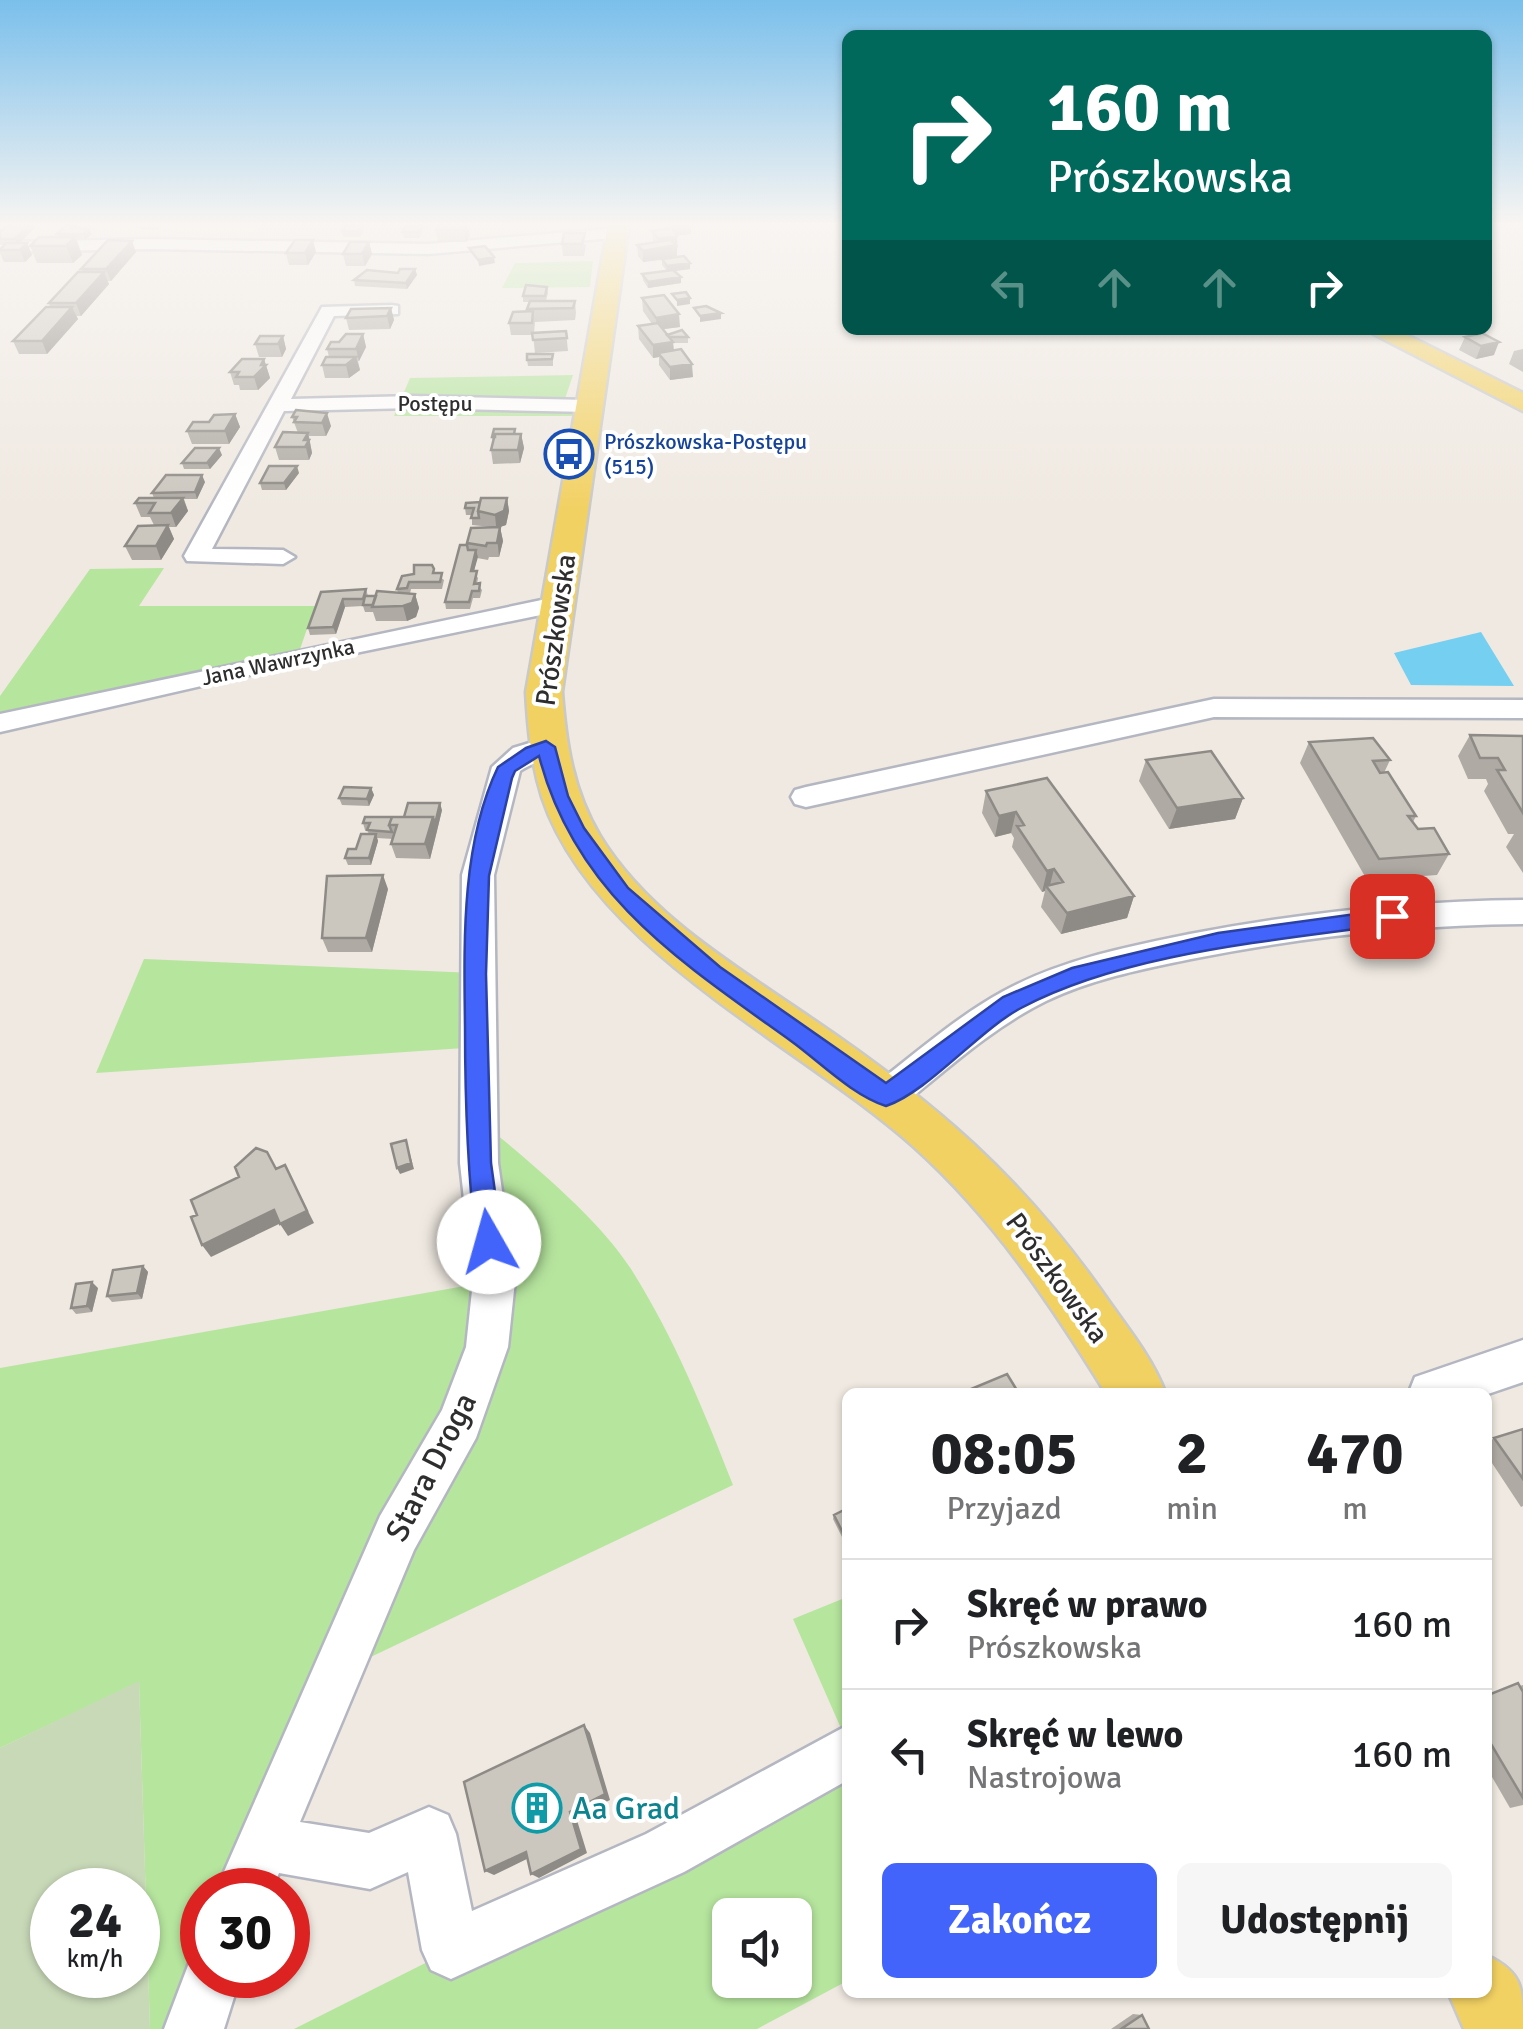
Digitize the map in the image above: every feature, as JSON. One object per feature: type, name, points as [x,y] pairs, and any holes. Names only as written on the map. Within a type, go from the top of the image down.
[{"type":"main road","name":"Prószkowska","points":[[604,320],[544,692],[546,747],[559,796],[574,828],[620,894],[712,972],[886,1096],[975,1173],[1018,1221],[1075,1296],[1134,1388]]},
{"type":"main road","points":[[1388,335],[1523,403]]},
{"type":"main road","points":[[1488,1998],[1506,2029]]},
{"type":"street","points":[[283,557],[196,556],[324,320]]},
{"type":"street","name":"Postępu","points":[[280,405],[414,402],[589,406]]},
{"type":"street","name":"Jana Wawrzynka","points":[[0,723],[258,665],[556,606]]},
{"type":"street","points":[[806,797],[1214,708],[1523,709]]},
{"type":"street","name":"Stara Droga","points":[[253,1866],[397,1533],[460,1422],[487,1347],[494,1281],[478,1163],[475,974],[478,876],[507,767],[546,747]]},
{"type":"street","points":[[886,1096],[1011,1003],[1080,974],[1160,953],[1281,930],[1456,911],[1523,912]]},
{"type":"street","points":[[1443,1388],[1523,1361]]},
{"type":"street","points":[[253,1866],[370,1862],[429,1834],[451,1950],[665,1853],[842,1754]]},
{"type":"street","points":[[194,2029],[204,1998]]},
{"type":"green space","points":[[573,375],[565,399],[589,406],[588,416],[394,416],[410,378]]},
{"type":"green space","points":[[164,568],[139,606],[315,606],[299,652],[0,723],[0,696],[90,569]]},
{"type":"green space","points":[[144,959],[475,973],[479,1047],[96,1073]]},
{"type":"green space","points":[[477,1118],[580,1209],[631,1269],[675,1348],[733,1485],[337,1673],[253,1868],[180,1868],[180,1998],[199,1998],[194,2029],[150,2029],[149,1998],[160,1998],[160,1868],[145,1868],[139,1682],[0,1748],[0,1368],[493,1281]]},
{"type":"green space","points":[[842,1599],[842,1731],[793,1619]]},
{"type":"green space","points":[[139,1681],[145,1868],[30,1868],[30,1998],[149,1998],[150,2029],[0,2029],[0,1748]]},
{"type":"green space","points":[[842,1754],[842,1984],[757,2029],[294,2029]]},
{"type":"water","points":[[1481,632],[1514,686],[1411,685],[1394,653]]},
{"type":"building","points":[[34,320],[61,320],[42,341],[13,341]]},
{"type":"building","points":[[510,320],[532,320],[532,323],[509,323]]},
{"type":"building","points":[[658,323],[673,342],[653,345],[638,326]]},
{"type":"building","points":[[682,330],[688,337],[667,335]]},
{"type":"building","points":[[566,331],[567,338],[533,340],[532,333]]},
{"type":"building","points":[[346,334],[363,334],[356,349],[327,349],[331,342],[339,342]]},
{"type":"building","points":[[1486,335],[1499,342],[1481,346],[1465,337]]},
{"type":"building","points":[[260,336],[283,336],[278,344],[255,344]]},
{"type":"building","points":[[681,349],[692,364],[670,367],[658,353]]},
{"type":"building","points":[[527,354],[553,354],[552,359],[527,360]]},
{"type":"building","points":[[326,357],[356,357],[346,365],[322,365]]},
{"type":"building","points":[[242,359],[264,359],[261,365],[266,365],[254,377],[236,377],[239,372],[230,372]]},
{"type":"building","points":[[296,410],[327,413],[322,423],[294,422]]},
{"type":"building","points":[[235,414],[225,431],[187,431],[193,422]]},
{"type":"building","points":[[494,429],[515,429],[514,434],[492,437]]},
{"type":"building","points":[[283,432],[308,433],[304,440],[309,440],[305,447],[275,447]]},
{"type":"building","points":[[495,434],[521,434],[518,450],[491,450]]},
{"type":"building","points":[[195,448],[219,448],[207,463],[182,463]]},
{"type":"building","points":[[269,466],[297,466],[284,483],[260,483]]},
{"type":"building","points":[[166,475],[202,475],[195,492],[152,493]]},
{"type":"building","points":[[139,498],[183,498],[171,513],[149,513],[155,503],[135,503]]},
{"type":"building","points":[[481,498],[507,498],[504,511],[495,515],[478,511]]},
{"type":"building","points":[[480,502],[479,518],[471,518],[474,508],[465,508],[466,503]]},
{"type":"building","points":[[168,525],[156,546],[125,546],[138,526]]},
{"type":"building","points":[[500,527],[497,543],[467,543],[471,528]]},
{"type":"building","points":[[460,545],[476,550],[471,571],[477,571],[474,584],[480,583],[479,591],[472,591],[469,602],[445,602]]},
{"type":"building","points":[[414,565],[432,565],[433,573],[442,573],[440,582],[409,582],[407,588],[397,589],[402,576],[414,574]]},
{"type":"building","points":[[366,589],[363,599],[343,599],[333,627],[308,628],[321,592]]},
{"type":"building","points":[[377,591],[415,594],[412,603],[403,606],[372,607]]},
{"type":"building","points":[[365,596],[376,596],[373,605],[363,605]]},
{"type":"building","points":[[1470,735],[1523,736],[1523,813],[1497,770],[1505,770],[1498,758],[1480,758]]},
{"type":"building","points":[[1373,738],[1390,760],[1373,761],[1380,773],[1388,772],[1416,816],[1408,816],[1418,829],[1434,828],[1449,854],[1379,859],[1309,742]]},
{"type":"building","points":[[1211,751],[1243,798],[1177,808],[1146,760]]},
{"type":"building","points":[[1047,778],[1134,896],[1067,913],[1046,886],[1063,882],[1054,869],[1047,871],[1017,826],[1024,825],[1016,812],[999,816],[986,791]]},
{"type":"building","points":[[344,787],[371,788],[367,799],[339,798]]},
{"type":"building","points":[[408,803],[440,803],[435,824],[433,817],[404,817]]},
{"type":"building","points":[[365,817],[392,817],[392,832],[367,830],[370,823],[363,823]]},
{"type":"building","points":[[392,817],[433,817],[425,844],[391,844],[397,825],[389,825]]},
{"type":"building","points":[[361,834],[376,834],[369,858],[345,858],[348,849],[356,849]]},
{"type":"building","points":[[383,875],[366,938],[322,938],[327,876]]},
{"type":"building","points":[[406,1140],[411,1163],[397,1168],[391,1144]]},
{"type":"building","points":[[256,1148],[267,1152],[276,1169],[285,1165],[307,1211],[280,1224],[274,1210],[202,1245],[191,1217],[197,1215],[191,1200],[239,1177],[235,1167]]},
{"type":"building","points":[[143,1266],[137,1293],[107,1296],[113,1270]]},
{"type":"building","points":[[92,1282],[87,1306],[71,1308],[76,1284]]},
{"type":"building","points":[[1007,1374],[1016,1388],[974,1388]]},
{"type":"building","points":[[1523,1429],[1523,1479],[1494,1438]]},
{"type":"building","points":[[842,1511],[842,1531],[834,1515]]},
{"type":"building","points":[[1518,1683],[1523,1692],[1523,1798],[1492,1746],[1492,1693]]},
{"type":"building","name":"Aa Grad","points":[[584,1725],[605,1794],[570,1812],[581,1849],[531,1874],[526,1852],[485,1871],[464,1782]]},
{"type":"building","points":[[1142,2015],[1149,2029],[1121,2029]]},
{"type":"place","name":"Prószkowska-Postępu (515)","points":[[569,454]]},
{"type":"place","name":"Aa Grad","points":[[537,1808]]},
{"type":"route","points":[[489,1242],[478,1163],[475,974],[478,876],[502,778],[507,767],[532,752],[546,747],[559,796],[574,828],[620,894],[712,972],[886,1096],[1011,1003],[1080,974],[1218,941],[1392,916]]}]
